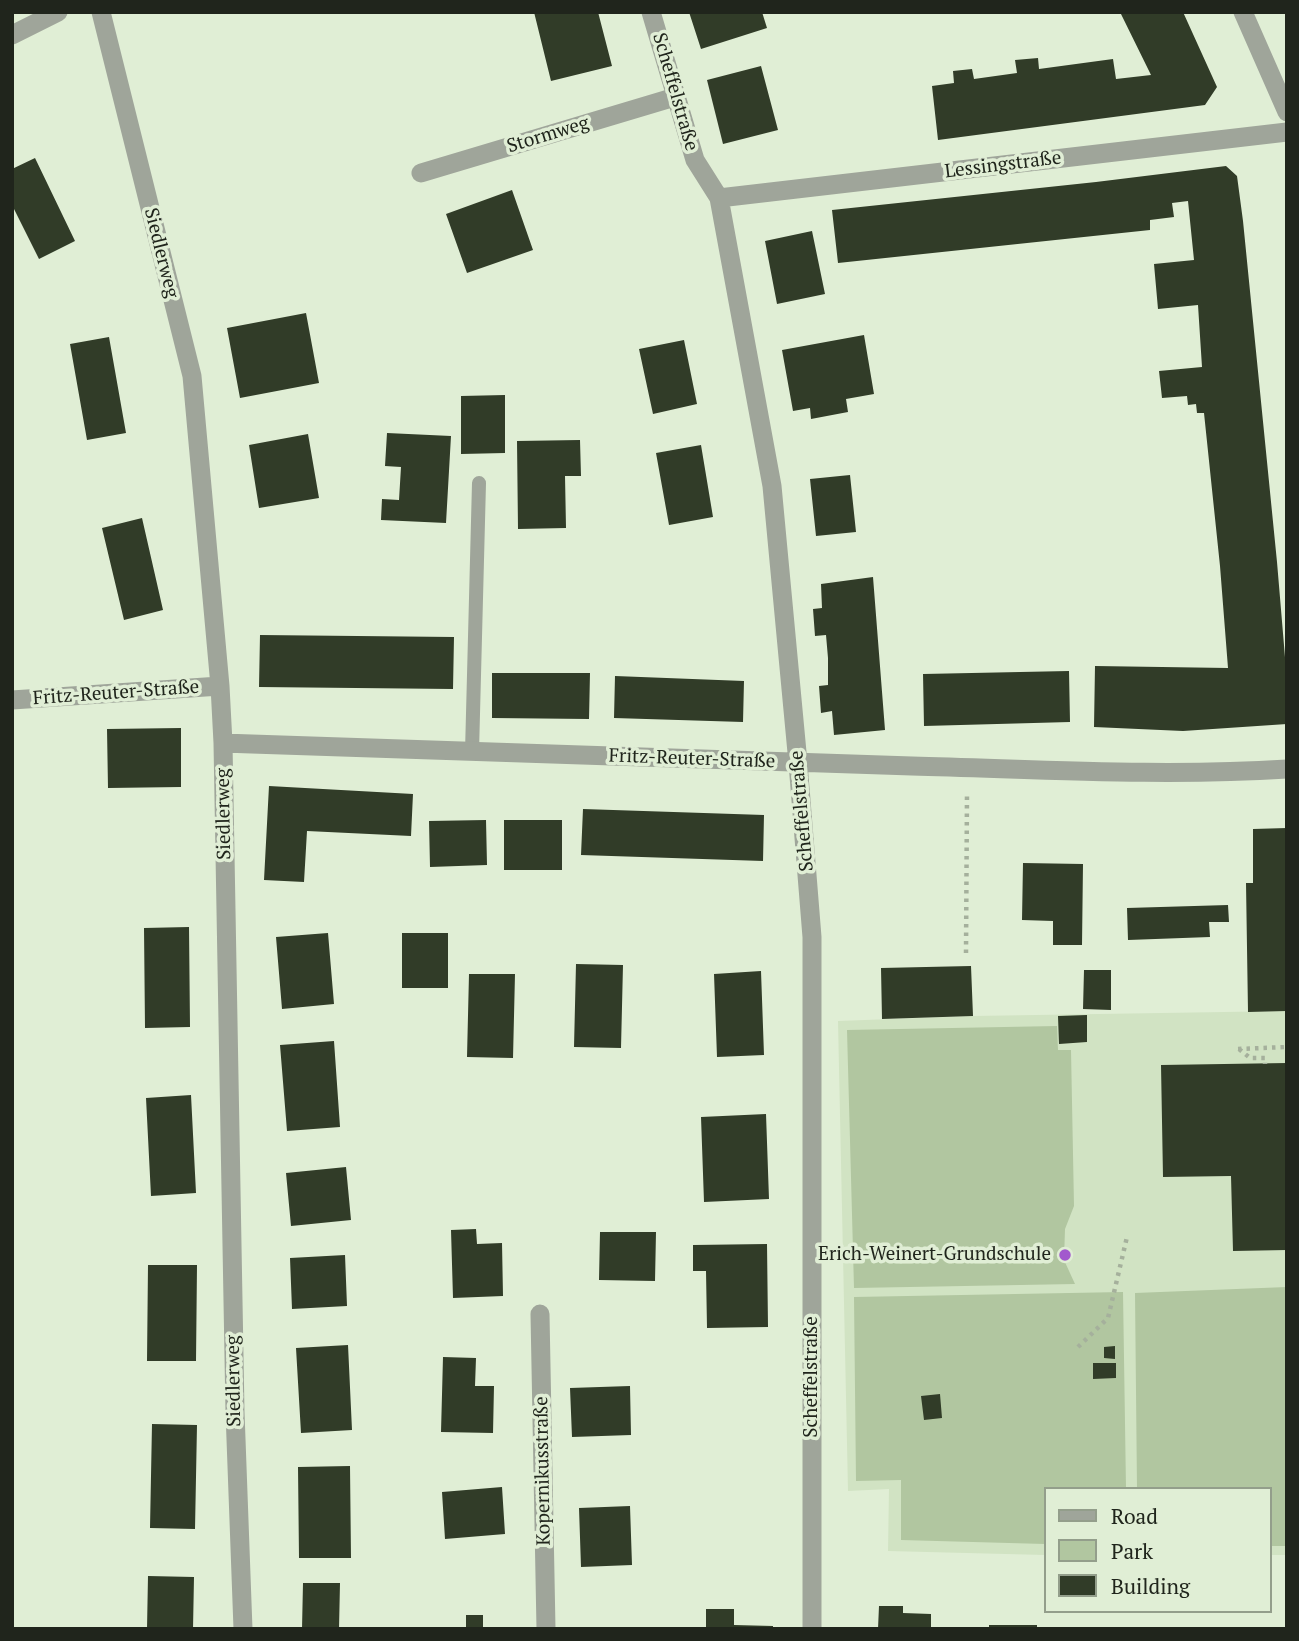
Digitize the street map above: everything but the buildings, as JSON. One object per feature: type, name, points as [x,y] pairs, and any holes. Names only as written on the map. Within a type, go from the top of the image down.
[{"type":"street","points":[[12,35],[58,12]]},
{"type":"street","name":"Siedlerweg","points":[[102,12],[192,376],[220,686],[235,1412],[243,1629]]},
{"type":"street","name":"Scheffelstraße","points":[[651,12],[695,160],[719,198],[772,486],[812,937],[812,1629]]},
{"type":"street","points":[[1243,12],[1287,112]]},
{"type":"street","name":"Stormweg","points":[[421,173],[675,97]]},
{"type":"street","name":"Lessingstraße","points":[[719,198],[1287,132]]},
{"type":"street","name":"Fritz-Reuter-Straße","points":[[12,700],[220,686]]},
{"type":"street","name":"Fritz-Reuter-Straße","points":[[223,743],[798,763],[1240,772],[1287,769]]},
{"type":"street","name":"Kopernikusstraße","points":[[540,1314],[546,1629]]},
{"type":"lane","points":[[472,752],[480,483]]},
{"type":"path","points":[[966,953],[967,767]]},
{"type":"path","points":[[1265,1063],[1265,1058],[1250,1058],[1238,1049],[1287,1047]]},
{"type":"path","points":[[1078,1347],[1108,1318],[1127,1237]]},
{"type":"shaded area","name":"Erich-Weinert-Grundschule","points":[[1287,1011],[1287,1555],[1271,1555],[1271,1487],[1044,1487],[1044,1555],[888,1551],[889,1489],[848,1491],[838,1021]]},
{"type":"green space","points":[[1057,1026],[1058,1050],[1071,1050],[1074,1206],[1065,1229],[1064,1260],[1075,1284],[854,1288],[847,1030]]},
{"type":"green space","points":[[1287,1287],[1287,1546],[1271,1546],[1271,1487],[1137,1487],[1135,1293]]},
{"type":"green space","points":[[1123,1292],[1126,1487],[1044,1487],[1044,1544],[901,1540],[901,1480],[856,1481],[854,1297]]},
{"type":"place","name":"Erich-Weinert-Grundschule","points":[[1065,1255]]}]
